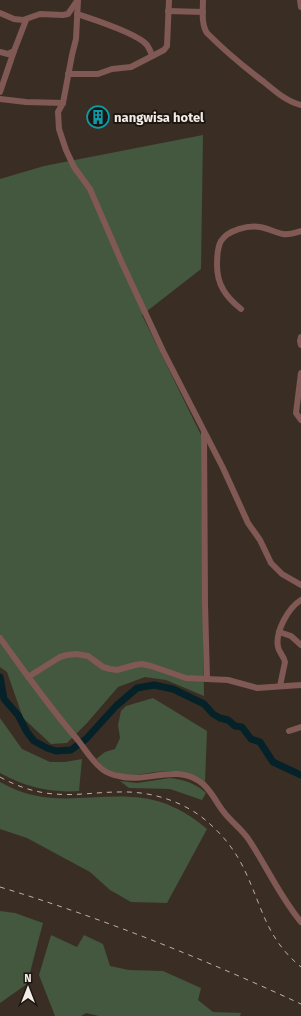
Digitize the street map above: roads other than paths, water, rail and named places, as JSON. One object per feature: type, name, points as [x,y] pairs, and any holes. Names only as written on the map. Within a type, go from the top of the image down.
[{"type":"street","points":[[78,0],[76,40],[63,103],[58,112],[62,140],[71,162],[90,189],[161,347],[224,468],[248,522],[260,540],[271,563],[282,574],[301,585]]},
{"type":"street","points":[[0,13],[19,20],[26,20],[40,14],[66,15],[74,7],[78,0]]},
{"type":"street","points":[[68,74],[98,74],[131,67],[167,48],[169,0]]},
{"type":"street","points":[[203,0],[205,30],[214,40],[279,94],[292,102],[301,105]]},
{"type":"street","points":[[300,0],[301,7]]},
{"type":"street","points":[[168,11],[203,12]]},
{"type":"street","points":[[77,14],[111,26],[137,38],[148,46],[152,56]]},
{"type":"street","points":[[0,92],[26,20]]},
{"type":"street","points":[[0,52],[8,54],[14,51]]},
{"type":"street","points":[[0,99],[26,102],[63,103]]},
{"type":"street","points":[[241,309],[227,298],[222,291],[218,279],[217,259],[221,241],[228,234],[255,226],[285,234],[301,232]]},
{"type":"street","points":[[301,337],[301,345]]},
{"type":"street","points":[[301,373],[296,413],[301,420]]},
{"type":"street","points":[[204,430],[203,470],[207,678]]},
{"type":"street","points":[[280,686],[285,662],[277,641],[279,632],[291,608],[301,600]]},
{"type":"street","points":[[279,632],[291,636],[301,645]]},
{"type":"street","points":[[0,638],[74,737],[103,770],[121,777],[137,778],[170,773],[190,776],[209,790],[223,811],[248,839],[290,908],[301,922]]},
{"type":"street","points":[[28,677],[60,657],[76,654],[88,656],[102,667],[110,670],[117,670],[142,664],[186,678],[228,680],[257,688],[301,685]]},
{"type":"street","points":[[289,731],[301,727]]},
{"type":"waterway","points":[[0,677],[4,699],[18,715],[27,732],[34,741],[56,751],[71,750],[86,739],[116,706],[137,688],[154,685],[173,689],[204,704],[213,714],[220,718],[228,720],[235,726],[242,727],[251,739],[260,742],[273,762],[301,775]]},
{"type":"railway","points":[[0,777],[33,791],[63,794],[119,792],[140,793],[171,800],[190,809],[213,827],[226,840],[241,863],[273,934],[289,956],[301,967]]},
{"type":"railway","points":[[0,887],[76,912],[152,940],[190,955],[301,1004]]},
{"type":"place","name":"nangwisa hotel","points":[[98,117]]}]
